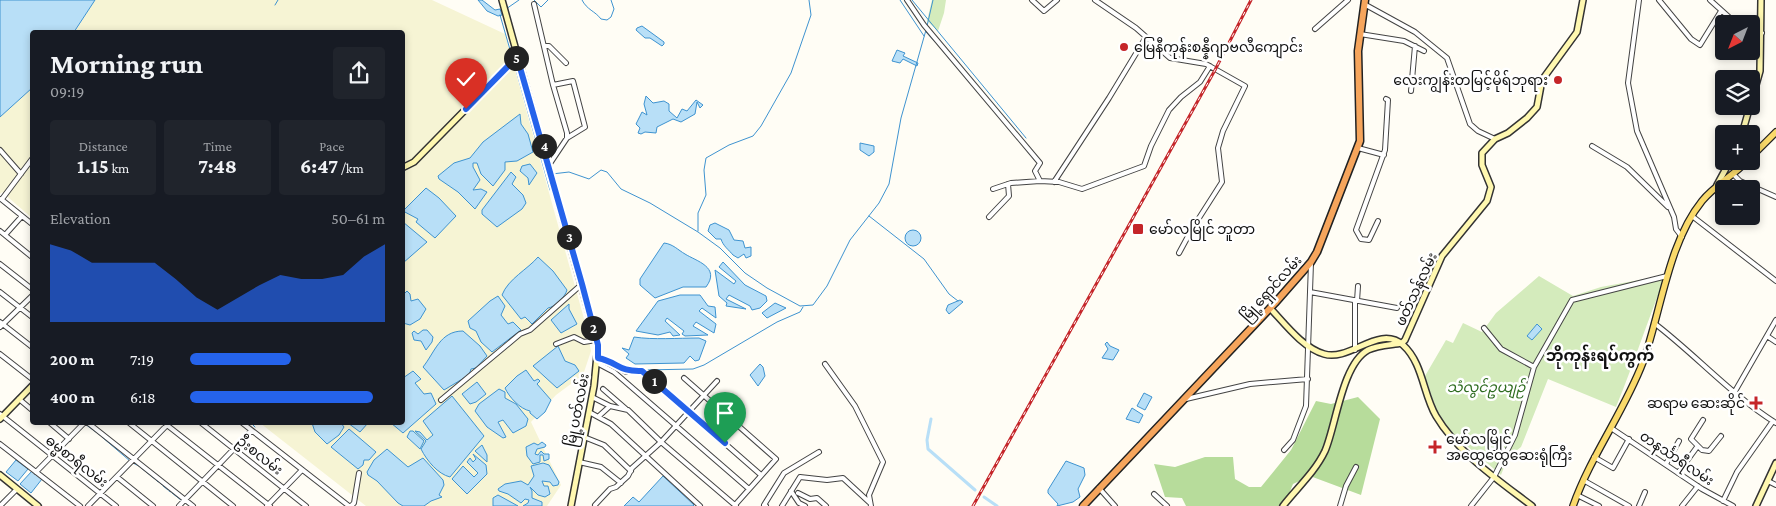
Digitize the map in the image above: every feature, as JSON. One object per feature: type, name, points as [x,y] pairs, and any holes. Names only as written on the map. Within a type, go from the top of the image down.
[{"type":"highway","name":"မြို့ရှောင်လမ်း","points":[[1083,506],[1186,399],[1311,262],[1358,148],[1361,130],[1358,52],[1365,2]]},
{"type":"main road","name":"မြို့ပတ်လမ်း","points":[[502,0],[596,340],[597,360],[592,397],[571,506]]},
{"type":"main road","points":[[1495,139],[1508,133],[1527,118],[1536,107],[1542,80],[1577,32],[1583,0]]},
{"type":"main road","points":[[1745,125],[1760,71],[1761,0]]},
{"type":"main road","points":[[405,166],[414,162],[517,57]]},
{"type":"main road","points":[[1760,148],[1776,132]]},
{"type":"main road","name":"ဖတ်သန်လမ်း","points":[[1283,506],[1314,470],[1325,450],[1336,407],[1358,357],[1377,347],[1402,344],[1442,256],[1487,201],[1491,187],[1480,159],[1495,139]]},
{"type":"main road","points":[[1727,180],[1739,170]]},
{"type":"main road","points":[[1572,506],[1594,457],[1643,362],[1667,276],[1682,237],[1692,216],[1715,188]]},
{"type":"main road","points":[[1270,308],[1308,347],[1324,354],[1336,356],[1382,338],[1402,344],[1415,358],[1435,414],[1449,436],[1494,477],[1532,506]]},
{"type":"main road","points":[[1,416],[30,388]]},
{"type":"main road","points":[[1756,506],[1776,463]]},
{"type":"main road","points":[[0,475],[38,506]]},
{"type":"street","points":[[907,0],[924,25],[932,32],[1040,163],[1035,171],[1040,181]]},
{"type":"street","points":[[1032,0],[1044,11],[1057,0]]},
{"type":"street","points":[[1095,0],[1146,37],[1170,58],[1210,66],[1245,86],[1223,131],[1218,148],[1222,182],[1192,228],[1179,253]]},
{"type":"street","points":[[1315,29],[1348,0]]},
{"type":"street","points":[[1639,0],[1628,83],[1637,131],[1670,208],[1676,230],[1682,237]]},
{"type":"street","points":[[1659,0],[1691,39],[1700,45],[1720,11]]},
{"type":"street","points":[[1710,0],[1720,11],[1727,15]]},
{"type":"street","points":[[1365,2],[1415,32],[1447,58],[1470,124],[1478,131],[1495,139]]},
{"type":"street","points":[[534,4],[553,86],[568,133],[567,138]]},
{"type":"street","points":[[1360,34],[1404,41],[1424,51]]},
{"type":"street","points":[[1054,182],[1146,37]]},
{"type":"street","points":[[544,46],[549,46],[566,63]]},
{"type":"street","points":[[1411,91],[1415,46]]},
{"type":"street","points":[[993,189],[1008,184],[1040,181],[1054,182],[1082,189],[1144,166],[1151,146],[1170,110],[1181,97],[1200,82],[1210,66]]},
{"type":"street","points":[[549,165],[567,138],[585,127],[573,81],[553,86]]},
{"type":"street","points":[[1378,221],[1369,240],[1361,239],[1356,230],[1384,156],[1388,100],[1386,99]]},
{"type":"street","points":[[1592,146],[1627,167],[1670,208]]},
{"type":"street","points":[[1358,148],[1384,156]]},
{"type":"street","points":[[0,150],[21,174]]},
{"type":"street","points":[[30,162],[1,199],[30,222]]},
{"type":"street","points":[[1734,175],[1740,181],[1776,197]]},
{"type":"street","points":[[989,217],[1009,196],[1008,184]]},
{"type":"street","points":[[22,216],[2,235],[30,256]]},
{"type":"street","points":[[1692,216],[1776,280]]},
{"type":"street","points":[[1284,450],[1293,440],[1306,406],[1311,262]]},
{"type":"street","points":[[0,264],[30,287]]},
{"type":"street","points":[[1471,506],[1494,477],[1514,435],[1534,367],[1572,300],[1667,276]]},
{"type":"street","points":[[441,400],[520,334],[530,330],[582,284]]},
{"type":"street","points":[[1355,350],[1358,286]]},
{"type":"street","points":[[0,292],[30,315]]},
{"type":"street","points":[[1310,292],[1397,308]]},
{"type":"street","points":[[30,298],[1,324],[30,346]]},
{"type":"street","points":[[1734,393],[1776,320]]},
{"type":"street","points":[[1654,322],[1702,362],[1734,393],[1775,422],[1737,472],[1723,501]]},
{"type":"street","points":[[1484,328],[1501,349],[1534,367]]},
{"type":"street","points":[[1767,336],[1776,342]]},
{"type":"street","points":[[556,344],[571,337],[584,342],[596,340]]},
{"type":"street","points":[[0,354],[30,377]]},
{"type":"street","points":[[597,360],[607,360],[626,372],[642,371],[761,475]]},
{"type":"street","points":[[597,360],[614,372],[749,489]]},
{"type":"street","points":[[825,364],[856,406],[883,462],[869,495],[869,505]]},
{"type":"street","points":[[603,389],[628,410],[660,442],[736,506],[776,459],[684,378]]},
{"type":"street","points":[[1186,399],[1250,384],[1308,379]]},
{"type":"street","points":[[595,505],[610,489],[621,482],[717,381]]},
{"type":"street","points":[[592,397],[610,406],[628,410]]},
{"type":"street","points":[[19,399],[30,408]]},
{"type":"street","points":[[599,416],[610,406]]},
{"type":"street","points":[[589,412],[611,424],[700,506]]},
{"type":"street","name":"ဓမ္မစာရီလမ်း","points":[[1,416],[116,506]]},
{"type":"street","points":[[1703,420],[1691,439],[1697,447],[1709,451],[1721,436]]},
{"type":"street","points":[[52,425],[69,439]]},
{"type":"street","points":[[36,472],[83,425]]},
{"type":"street","points":[[90,425],[182,502],[193,506]]},
{"type":"street","points":[[132,425],[233,506]]},
{"type":"street","points":[[88,506],[152,442],[166,425]]},
{"type":"street","points":[[168,425],[268,506],[302,470]]},
{"type":"street","name":"ဦးစလမ်း","points":[[204,425],[306,506]]},
{"type":"street","points":[[244,425],[350,506],[354,503],[360,473]]},
{"type":"street","name":"တနင်္သာရီလမ်း","points":[[1609,428],[1629,439],[1698,486],[1733,506]]},
{"type":"street","points":[[182,502],[251,431]]},
{"type":"street","points":[[584,437],[604,445],[631,471]]},
{"type":"street","points":[[1594,457],[1613,468],[1629,439]]},
{"type":"street","points":[[1666,464],[1679,441]]},
{"type":"street","points":[[0,444],[80,506]]},
{"type":"street","points":[[1678,473],[1697,447]]},
{"type":"street","points":[[766,506],[764,504],[784,473],[819,452]]},
{"type":"street","points":[[579,462],[601,467],[621,482]]},
{"type":"street","points":[[1340,506],[1346,486],[1356,467]]},
{"type":"street","points":[[117,477],[153,506]]},
{"type":"street","points":[[782,506],[800,477],[827,480],[843,478],[869,505]]},
{"type":"street","points":[[1583,480],[1629,506]]},
{"type":"street","points":[[1768,481],[1776,485]]},
{"type":"street","points":[[1682,506],[1698,486]]},
{"type":"street","points":[[0,506],[17,488]]},
{"type":"street","points":[[1100,488],[1115,506]]},
{"type":"street","points":[[792,491],[799,503],[804,506]]},
{"type":"street","points":[[1639,506],[1644,492]]},
{"type":"street","points":[[798,493],[810,499],[817,498],[826,506]]},
{"type":"street","points":[[1154,494],[1166,506]]},
{"type":"street","points":[[1576,495],[1599,506]]},
{"type":"shaded area","points":[[95,0],[432,0],[505,34],[586,326],[591,351],[583,375],[556,395],[531,422],[561,485],[547,506],[366,506],[263,425],[405,425],[405,30],[76,30]]},
{"type":"shaded area","points":[[30,90],[30,216],[2,192],[0,194],[0,117]]},
{"type":"green space","points":[[932,0],[946,0],[938,31],[927,21]]},
{"type":"green space","name":"သံလွင်ဥယျဉ်","points":[[1666,275],[1616,407],[1548,379],[1521,447],[1508,457],[1501,475],[1453,434],[1437,412],[1425,376],[1446,340],[1453,343],[1463,323],[1482,332],[1496,313],[1539,276],[1573,296],[1601,287]]},
{"type":"green space","points":[[1358,397],[1380,419],[1361,495],[1310,476],[1293,484],[1284,506],[1186,506],[1182,498],[1165,497],[1154,464],[1175,467],[1205,457],[1233,457],[1235,479],[1249,487],[1261,487],[1291,450],[1316,401],[1331,404]]},
{"type":"water","points":[[0,0],[95,0],[75,30],[30,30],[30,90],[0,117]]},
{"type":"water","points":[[478,0],[482,0],[495,10],[500,9],[502,15],[498,16],[487,11]]},
{"type":"water","points":[[642,26],[664,42],[664,44],[662,46],[650,38],[645,38],[636,30]]},
{"type":"water","points":[[897,50],[905,53],[903,56],[918,63],[917,66],[903,59],[900,63],[892,61]]},
{"type":"water","points":[[646,96],[653,103],[664,101],[669,104],[669,111],[677,118],[682,109],[687,111],[696,100],[703,105],[700,108],[697,102],[695,114],[681,122],[673,119],[657,127],[656,133],[645,132],[641,134],[638,133],[640,128],[636,124],[642,112],[647,115],[644,104]]},
{"type":"water","points":[[520,114],[521,124],[528,134],[533,152],[517,161],[505,162],[505,170],[493,186],[481,174],[477,163],[473,163],[473,167],[480,180],[473,190],[481,189],[487,192],[475,209],[458,192],[439,179],[438,176],[454,163],[470,158],[483,142]]},
{"type":"water","points":[[860,143],[874,146],[874,152],[869,156],[860,150]]},
{"type":"water","points":[[530,164],[537,173],[529,185],[528,178],[520,171],[522,166]]},
{"type":"water","points":[[511,172],[516,177],[512,184],[523,195],[526,203],[522,209],[497,227],[482,214],[482,210]]},
{"type":"water","points":[[426,188],[439,198],[456,216],[435,238],[416,222],[418,219],[405,212],[405,209]]},
{"type":"water","points":[[715,223],[729,230],[734,240],[743,241],[745,248],[751,247],[751,256],[746,258],[744,254],[738,258],[733,255],[721,239],[716,239],[708,231],[710,225]]},
{"type":"water","points":[[405,224],[427,242],[405,261]]},
{"type":"water","points":[[913,230],[921,238],[913,246],[905,238]]},
{"type":"water","points":[[664,243],[673,246],[700,262],[709,270],[711,274],[710,280],[706,287],[683,287],[655,298],[640,285],[640,279]]},
{"type":"water","points":[[538,257],[553,271],[567,290],[554,306],[548,308],[532,324],[525,317],[521,319],[502,295],[513,279]]},
{"type":"water","points":[[723,262],[745,285],[766,296],[767,301],[760,308],[752,310],[750,306],[729,295],[726,299],[746,309],[726,306],[727,303],[719,296],[715,270],[734,284],[736,281],[719,267]]},
{"type":"water","points":[[407,291],[410,294],[411,301],[418,299],[426,309],[420,319],[410,325],[405,324],[405,293]]},
{"type":"water","points":[[680,295],[700,295],[708,306],[715,307],[716,318],[702,308],[699,311],[716,324],[714,333],[696,322],[693,326],[708,335],[685,336],[682,334],[684,331],[667,318],[665,321],[680,335],[673,336],[670,332],[658,335],[636,331],[658,301]]},
{"type":"water","points":[[498,296],[505,306],[501,315],[508,324],[513,322],[521,330],[492,352],[481,342],[476,331],[470,328],[468,321]]},
{"type":"water","points":[[960,300],[963,302],[949,314],[946,310],[948,305]]},
{"type":"water","points":[[775,303],[786,308],[767,318],[762,313]]},
{"type":"water","points":[[569,304],[569,309],[577,324],[561,333],[551,320]]},
{"type":"water","points":[[1537,324],[1542,329],[1532,340],[1527,336]]},
{"type":"water","points":[[423,330],[427,330],[433,337],[426,350],[421,341],[414,340],[412,333],[414,331],[418,334]]},
{"type":"water","points":[[463,331],[480,346],[487,356],[476,368],[471,369],[469,375],[444,390],[423,367],[443,338],[455,332]]},
{"type":"water","points":[[634,337],[657,339],[699,338],[706,341],[699,360],[695,361],[690,356],[684,363],[635,364],[626,358],[629,354],[622,348],[629,350]]},
{"type":"water","points":[[1107,342],[1110,346],[1119,350],[1113,360],[1102,358],[1108,349],[1105,344]]},
{"type":"water","points":[[558,346],[565,361],[575,365],[579,371],[557,388],[533,366]]},
{"type":"water","points":[[760,364],[763,367],[765,376],[758,386],[750,375]]},
{"type":"water","points":[[526,370],[534,381],[538,379],[540,381],[537,384],[551,400],[545,412],[537,419],[530,411],[522,408],[515,402],[505,388]]},
{"type":"water","points":[[413,371],[421,379],[415,383],[424,394],[431,393],[436,404],[403,433],[393,425],[405,425],[405,377]]},
{"type":"water","points":[[477,382],[486,394],[470,404],[462,394]]},
{"type":"water","points":[[499,389],[505,392],[505,398],[516,404],[528,419],[526,426],[513,433],[503,420],[498,422],[506,437],[503,438],[487,427],[475,411],[479,404]]},
{"type":"water","points":[[1144,393],[1152,397],[1145,410],[1137,406]]},
{"type":"water","points":[[452,396],[484,436],[450,477],[437,470],[426,458],[421,449],[426,441],[415,431],[420,432],[427,440],[433,435],[423,421]]},
{"type":"water","points":[[1132,408],[1143,415],[1139,423],[1126,419]]},
{"type":"water","points":[[313,425],[342,425],[344,427],[339,435],[327,444],[315,432]]},
{"type":"water","points":[[351,425],[366,425],[360,432]]},
{"type":"water","points":[[349,429],[376,452],[369,460],[364,460],[363,465],[358,469],[331,447]]},
{"type":"water","points":[[410,431],[413,431],[424,441],[420,449],[407,437]]},
{"type":"water","points":[[542,442],[546,445],[545,447],[537,449],[535,454],[538,455],[541,451],[544,454],[549,454],[549,459],[544,461],[543,455],[540,455],[540,462],[533,464],[527,456],[526,447],[534,443],[538,445]]},
{"type":"water","points":[[482,445],[487,455],[487,462],[475,451]]},
{"type":"water","points":[[387,449],[408,467],[423,458],[443,480],[444,485],[439,495],[442,497],[424,506],[403,506],[398,503],[367,472],[374,460]]},
{"type":"water","points":[[473,454],[486,465],[487,474],[467,494],[452,479],[463,466],[474,477],[478,473],[467,462],[470,458],[473,462],[476,459]]},
{"type":"water","points":[[16,460],[28,469],[18,481],[6,472]]},
{"type":"water","points":[[1066,461],[1084,468],[1085,475],[1078,489],[1080,497],[1073,502],[1057,506],[1058,504],[1048,493],[1048,490]]},
{"type":"water","points":[[543,463],[549,465],[559,482],[558,485],[553,486],[550,482],[542,481],[544,486],[548,486],[550,494],[545,497],[538,495],[530,487],[532,498],[542,502],[542,506],[523,506],[529,500],[525,499],[521,503],[508,494],[499,491],[498,489],[505,484],[521,481],[528,485],[534,476],[531,466]]},
{"type":"water","points":[[32,471],[42,479],[31,493],[20,484]]},
{"type":"water","points":[[663,476],[694,505],[624,506],[633,497],[639,502]]},
{"type":"water","points":[[498,495],[518,506],[493,506],[493,498]]},
{"type":"waterway","points":[[275,5],[278,0]]},
{"type":"waterway","points":[[506,9],[519,0]]},
{"type":"waterway","points":[[534,0],[541,7],[548,0]]},
{"type":"waterway","points":[[582,0],[601,19],[607,20],[611,17],[614,9],[611,0]]},
{"type":"waterway","points":[[698,231],[698,213],[706,195],[704,170],[706,158],[729,145],[753,136],[761,126],[791,73],[811,15],[809,0]]},
{"type":"waterway","points":[[900,0],[924,36]]},
{"type":"waterway","points":[[912,0],[1026,138]]},
{"type":"waterway","points":[[927,26],[933,0]]},
{"type":"waterway","points":[[500,15],[513,60]]},
{"type":"waterway","points":[[552,174],[569,172],[589,179],[601,170],[607,172],[621,189],[650,203],[698,232],[720,248],[745,273],[767,288],[800,306],[813,305],[827,286],[850,240],[879,203],[889,184],[901,118],[926,30]]},
{"type":"waterway","points":[[926,32],[939,46]]},
{"type":"waterway","points":[[943,51],[1021,143]]},
{"type":"waterway","points":[[514,63],[550,190]]},
{"type":"waterway","points":[[869,216],[924,259],[949,294],[958,301]]},
{"type":"waterway","points":[[644,370],[693,369],[704,365],[777,322],[800,312],[803,307]]},
{"type":"waterway","points":[[931,419],[927,440],[928,449],[975,490]]},
{"type":"waterway","points":[[86,425],[100,435]]},
{"type":"waterway","points":[[102,437],[130,461]]},
{"type":"waterway","points":[[133,463],[139,466]]},
{"type":"waterway","points":[[140,467],[150,475]]},
{"type":"waterway","points":[[151,476],[155,479]]},
{"type":"waterway","points":[[159,482],[162,485]]},
{"type":"waterway","points":[[163,486],[168,490]]},
{"type":"waterway","points":[[172,493],[181,500]]},
{"type":"waterway","points":[[984,497],[997,506]]},
{"type":"railway","points":[[973,506],[1215,70],[1251,0]]},
{"type":"place","name":"မြေနီကုန်းစန္နီဂျာဗလီကျောင်း","points":[[1124,47]]},
{"type":"place","name":"လေးကျွန်းတမြင့်မိုရ်ဘုရား","points":[[1558,80]]},
{"type":"place","name":"မော်လမြိုင် ဘူတာ","points":[[1138,229]]},
{"type":"place","name":"ဆရာမ ဆေးဆိုင်","points":[[1756,403]]},
{"type":"place","name":"မော်လမြိုင် အထွေထွေဆေးရုံကြီး","points":[[1435,447]]},
{"type":"district","name":"ဘိုကုန်းရပ်ကွက်","points":[[1600,355]]},
{"type":"route","points":[[466,109],[517,57],[582,284],[598,345],[598,358],[607,360],[626,372],[642,371],[725,443]]}]
